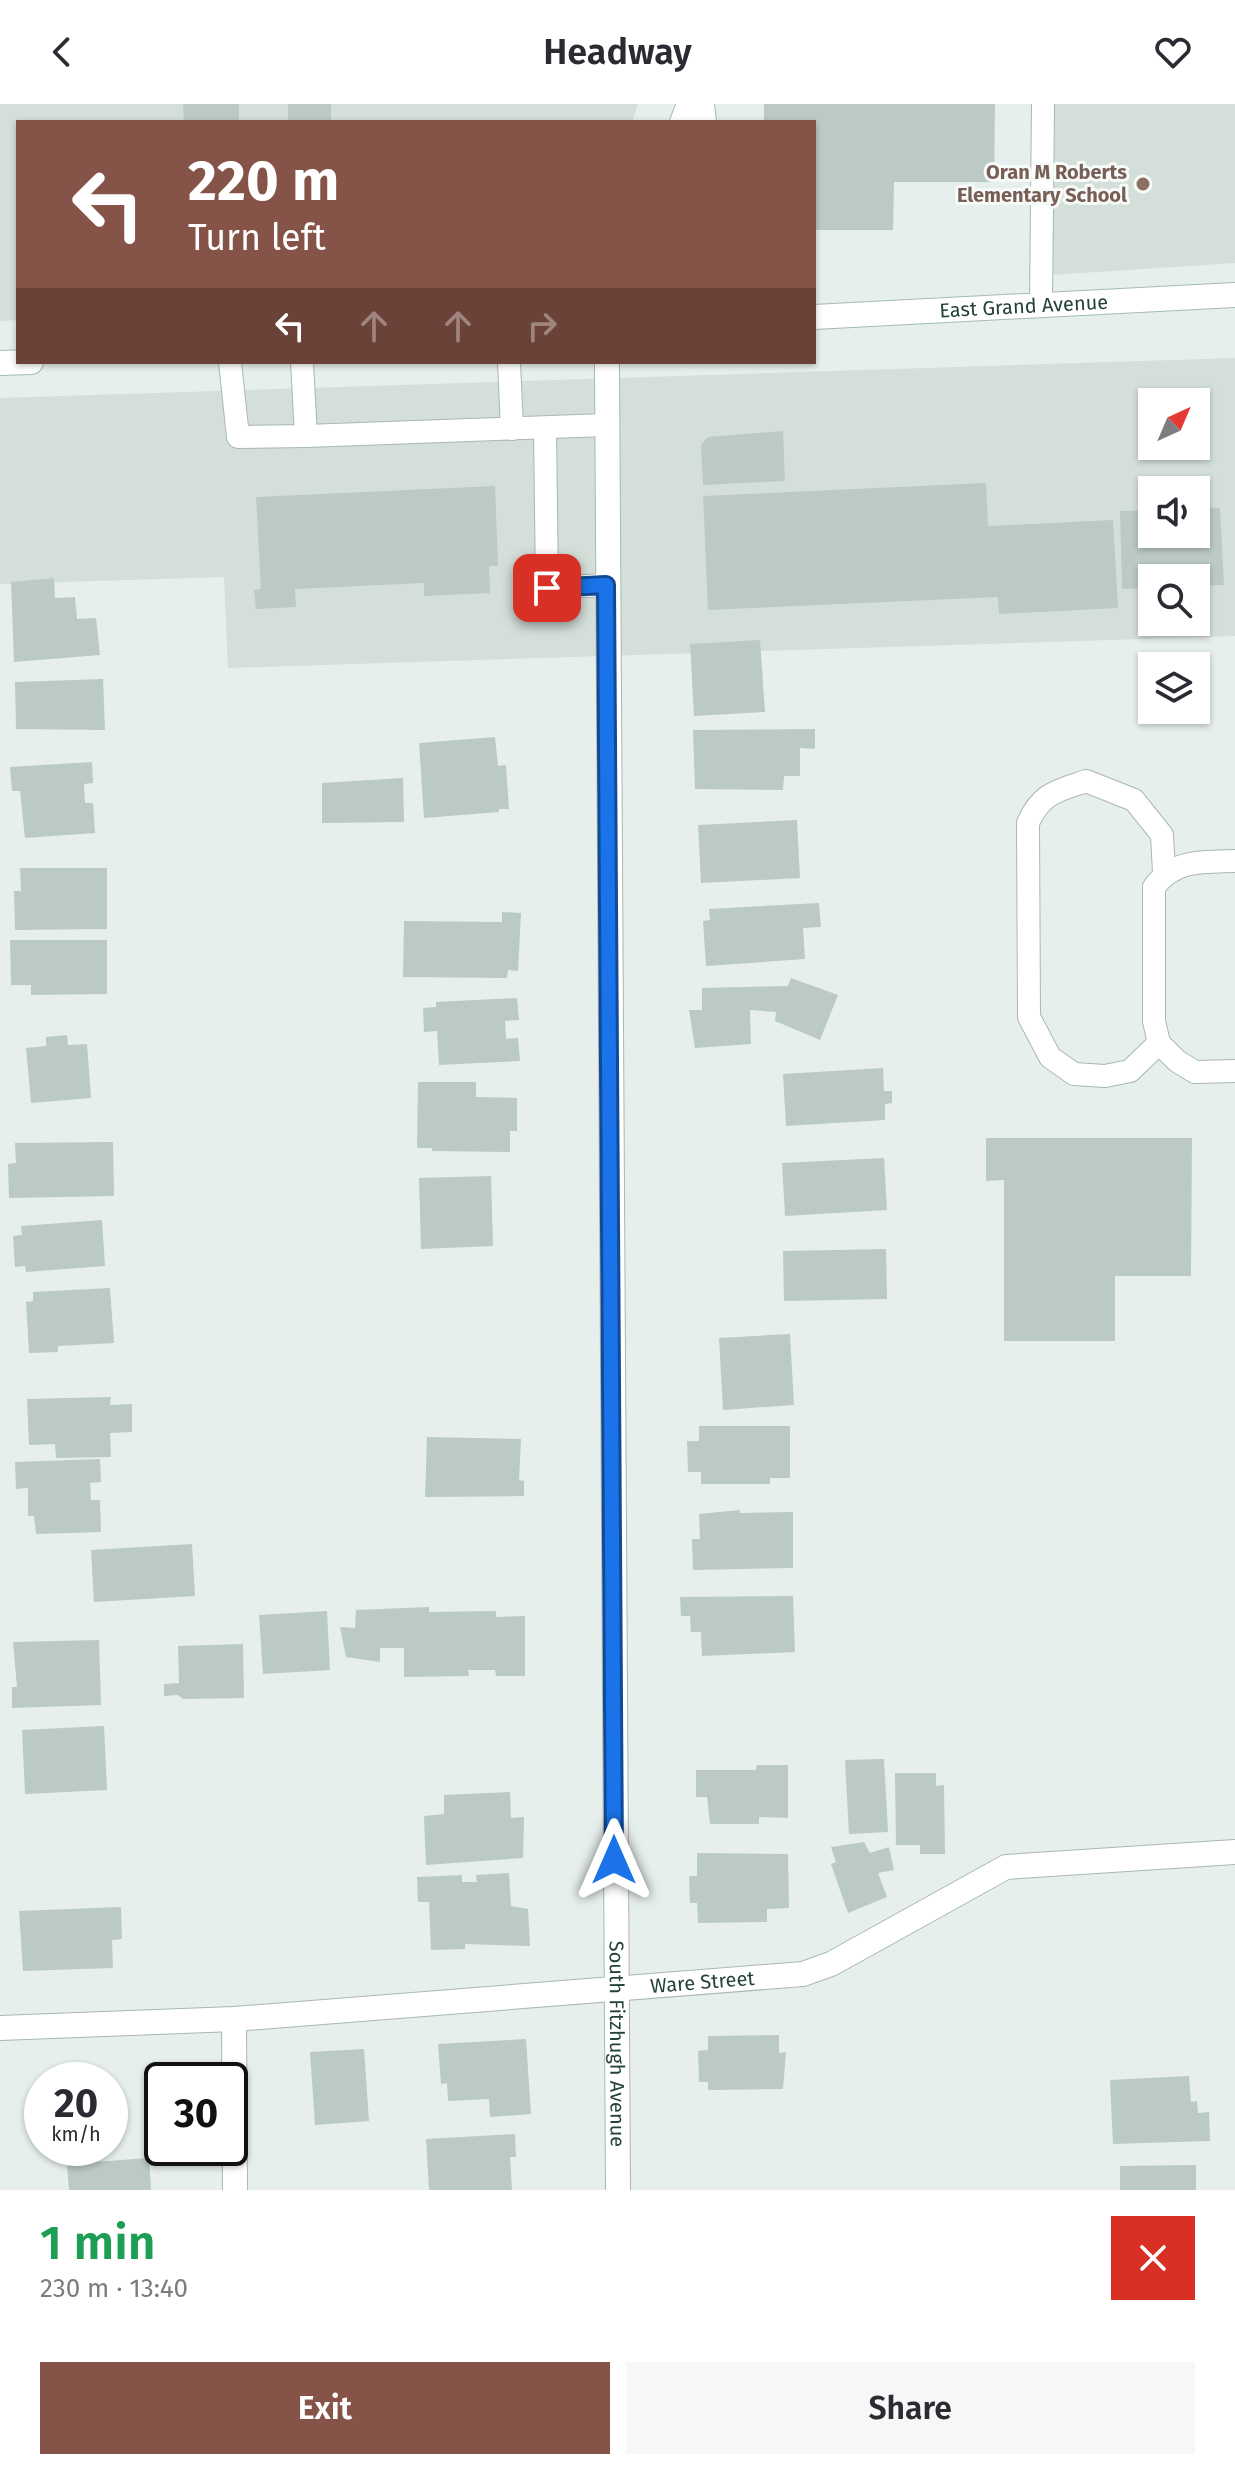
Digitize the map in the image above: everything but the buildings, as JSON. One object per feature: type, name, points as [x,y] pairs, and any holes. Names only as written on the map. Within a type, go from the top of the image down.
[{"type":"street","name":"East Grand Avenue","points":[[816,317],[1235,295]]},
{"type":"street","name":"South Fitzhugh Avenue","points":[[607,364],[618,2190]]},
{"type":"street","name":"Ware Street","points":[[0,2028],[234,2019],[803,1974],[831,1964],[1006,1867],[1235,1852]]},
{"type":"street","points":[[234,2019],[235,2190]]},
{"type":"lane","points":[[1041,305],[1043,104]]},
{"type":"lane","points":[[230,364],[238,437],[606,425]]},
{"type":"lane","points":[[302,364],[306,436]]},
{"type":"lane","points":[[509,364],[512,429]]},
{"type":"lane","points":[[545,428],[547,588],[606,585]]},
{"type":"lane","points":[[1159,1043],[1130,1071],[1105,1076],[1074,1074],[1050,1057],[1029,1017],[1028,823],[1037,804],[1055,792],[1086,781],[1134,800],[1162,835],[1164,873]]},
{"type":"lane","points":[[1235,861],[1187,862],[1164,873],[1154,887],[1154,1021],[1159,1043],[1177,1061],[1195,1072],[1235,1071]]},
{"type":"shaded area","points":[[0,104],[638,104],[633,120],[16,120],[16,320],[0,321]]},
{"type":"shaded area","name":"Oran M Roberts Elementary School","points":[[1052,104],[1235,104],[1235,263],[1050,275]]},
{"type":"shaded area","points":[[1235,358],[1235,636],[228,668],[224,577],[0,584],[0,398]]},
{"type":"place","name":"Oran M Roberts Elementary School","points":[[1143,184]]},
{"type":"route","points":[[547,588],[606,585],[614,1860]]}]
